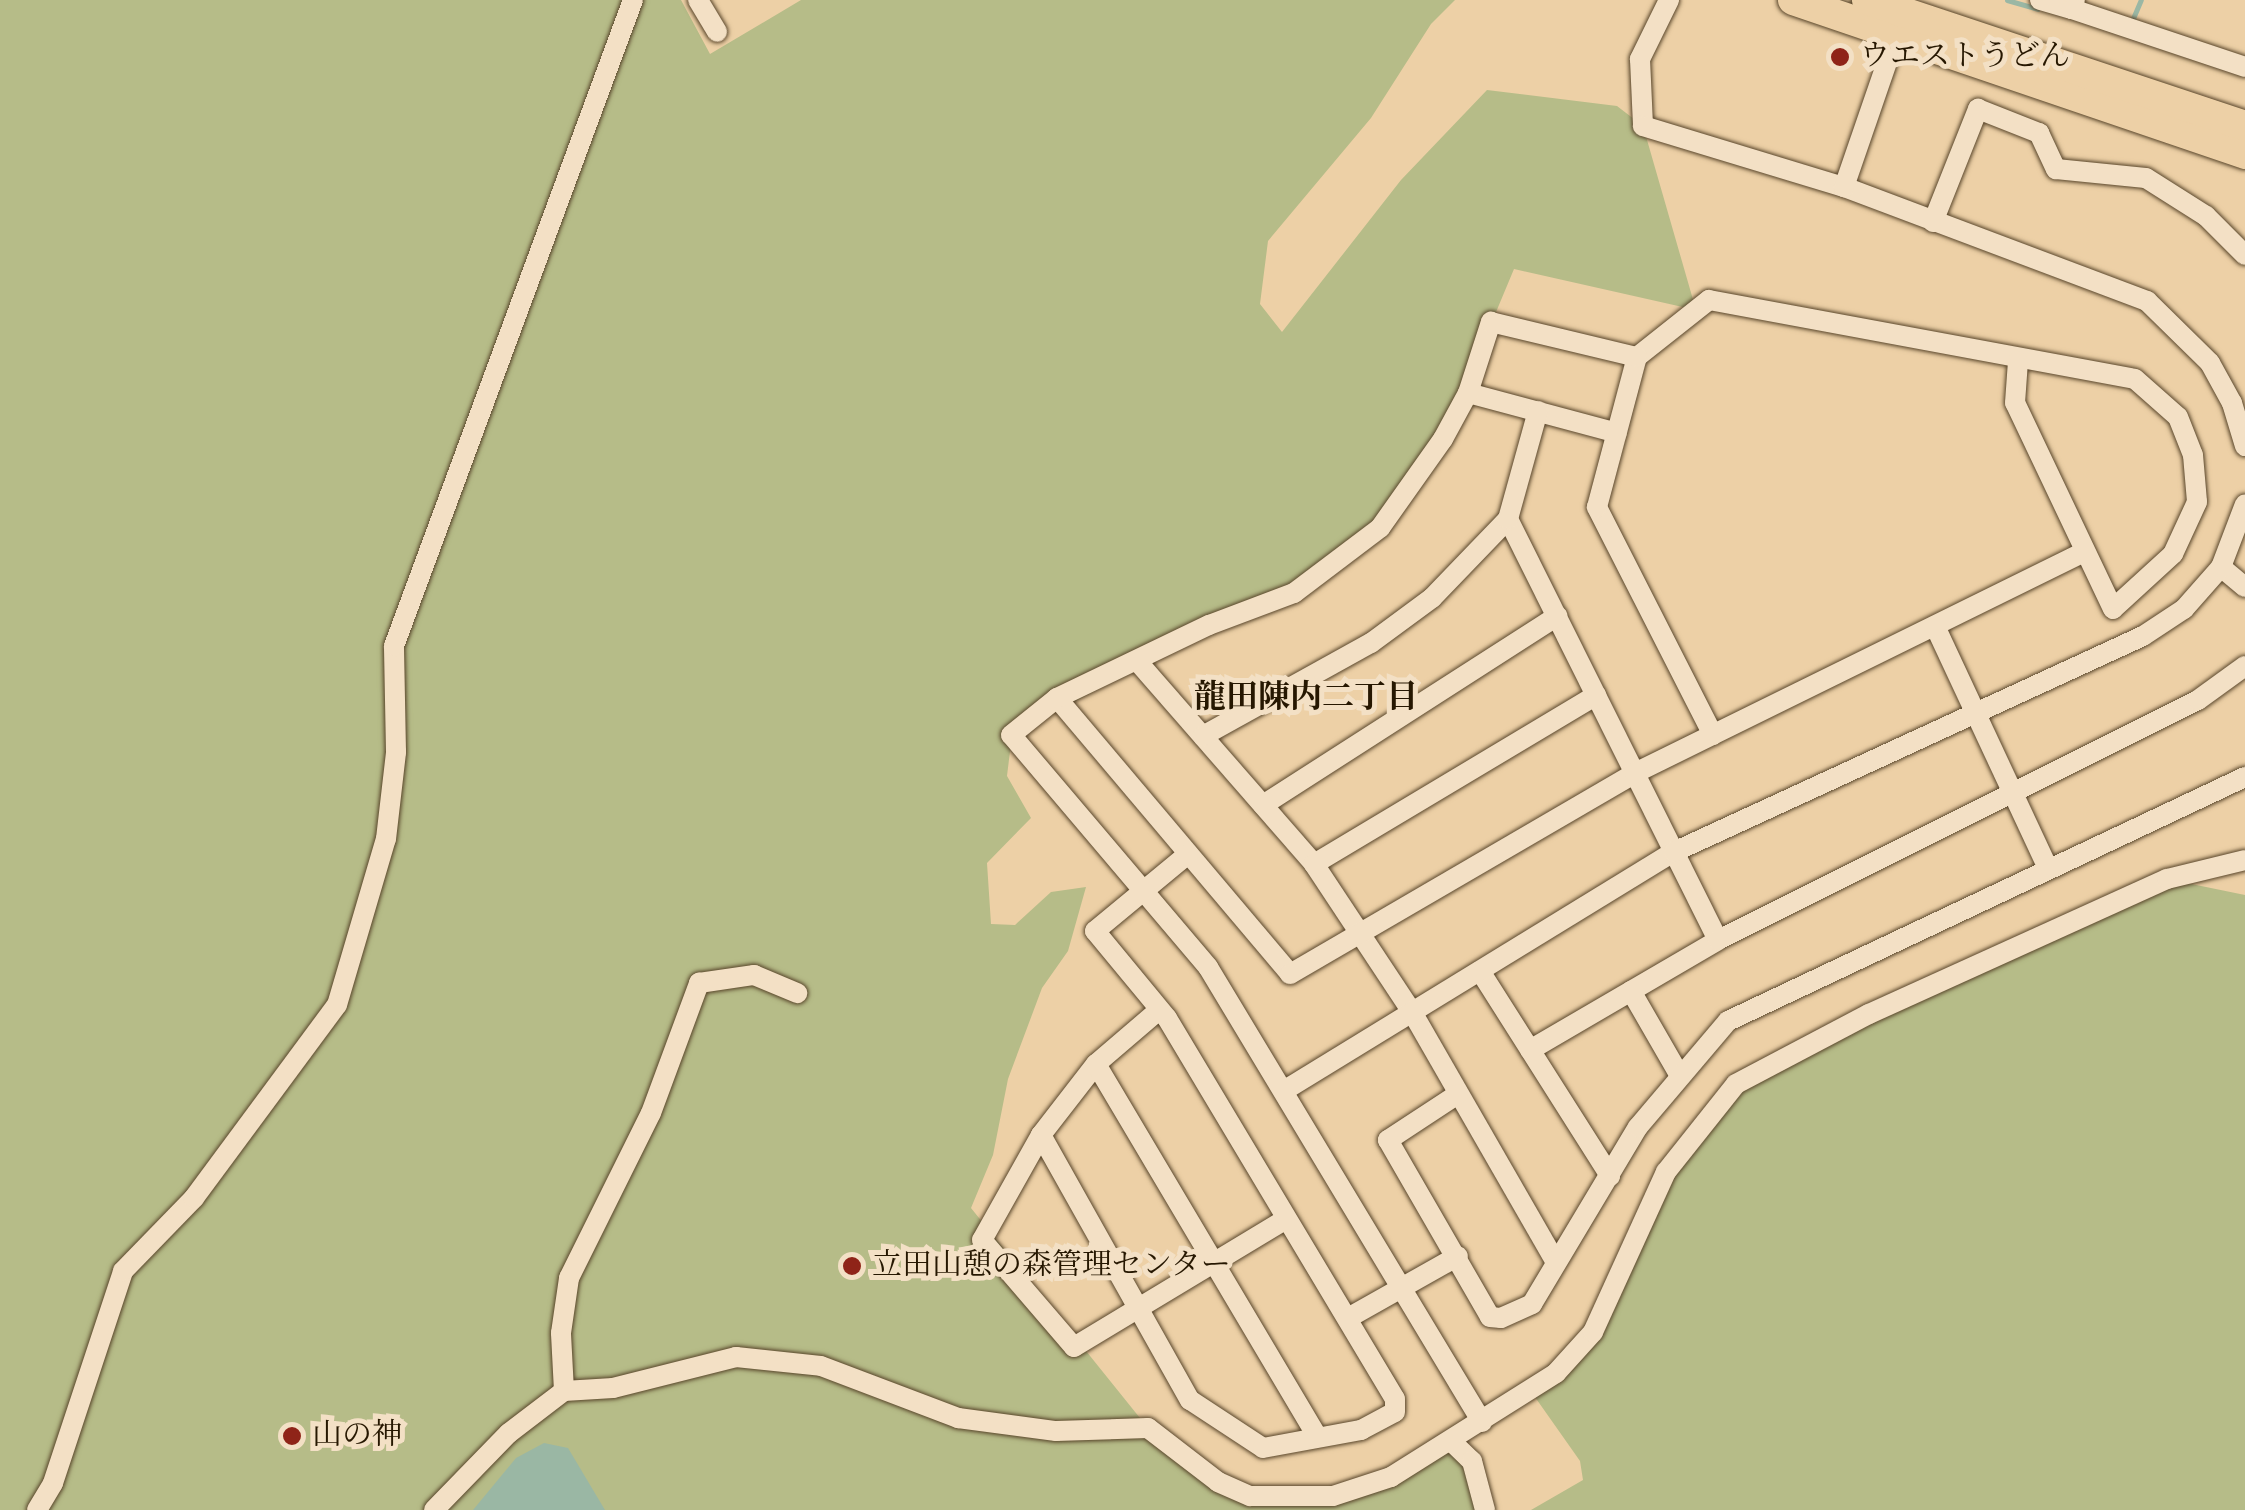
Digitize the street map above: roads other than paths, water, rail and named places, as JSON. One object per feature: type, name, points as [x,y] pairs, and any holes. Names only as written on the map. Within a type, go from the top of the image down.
[{"type":"highway","points":[[1794,0],[1902,17],[2245,126]]},
{"type":"highway","points":[[1867,0],[2245,154]]},
{"type":"highway","points":[[2052,64],[2176,86],[2245,108]]},
{"type":"street","points":[[37,1510],[54,1483],[123,1271],[194,1198],[337,1006],[386,839],[396,752],[394,646],[632,0]]},
{"type":"street","points":[[698,0],[717,32]]},
{"type":"street","points":[[1669,0],[1640,59],[1643,126],[1844,188],[2160,310],[2222,382],[2245,446]]},
{"type":"street","points":[[2040,0],[2074,5],[2245,67]]},
{"type":"street","points":[[1844,188],[1902,17]]},
{"type":"street","points":[[1933,222],[1978,109],[2039,133],[2056,169],[2146,178],[2206,216],[2245,255]]},
{"type":"street","points":[[1712,735],[1598,507],[1637,357],[1709,300],[2018,361],[2098,368],[2135,380],[2171,406],[2194,455],[2198,489],[2192,520],[2161,568],[2113,609],[2082,554],[2015,403],[2018,361]]},
{"type":"street","points":[[1482,1422],[1208,968],[1011,735],[1058,698],[1209,625],[1264,609],[1345,557],[1380,528],[1468,393],[1491,322],[1637,357]]},
{"type":"street","points":[[1468,393],[1617,433]]},
{"type":"street","points":[[1203,736],[1392,628],[1432,598],[1508,518],[1538,411]]},
{"type":"street","points":[[1285,1090],[1674,852],[1977,716],[2142,636],[2184,608],[2221,567],[2245,504]]},
{"type":"street","points":[[1508,518],[1718,940]]},
{"type":"street","points":[[1058,698],[1290,974],[1635,773],[2082,554]]},
{"type":"street","points":[[2221,567],[2245,587]]},
{"type":"street","points":[[1262,805],[1557,616]]},
{"type":"street","points":[[1934,626],[2047,866]]},
{"type":"street","points":[[1138,662],[1314,864],[1412,1012],[1555,1261]]},
{"type":"street","points":[[1530,1050],[1718,940],[2198,700],[2245,666]]},
{"type":"street","points":[[1314,864],[1596,695]]},
{"type":"street","points":[[1458,1094],[1388,1140],[1490,1317],[1501,1318],[1532,1304],[1555,1261],[1679,1074],[1728,1021],[2047,866],[2245,777]]},
{"type":"street","points":[[1042,1135],[1142,1307],[1190,1400],[1263,1448],[1316,1435],[1361,1430],[1396,1412],[1395,1399],[1348,1318],[1160,1010],[1095,931],[1188,854]]},
{"type":"street","points":[[434,1510],[509,1432],[564,1391],[613,1388],[736,1356],[820,1366],[958,1418],[1056,1430],[1148,1428],[1218,1482],[1278,1499],[1353,1490],[1452,1442],[1556,1372],[1594,1332],[1666,1172],[1736,1084],[1869,1014],[2167,879],[2245,860]]},
{"type":"street","points":[[1480,971],[1610,1176]]},
{"type":"street","points":[[564,1391],[562,1333],[570,1278],[651,1113],[699,982],[754,975],[797,993]]},
{"type":"street","points":[[1631,991],[1679,1074]]},
{"type":"street","points":[[1160,1010],[1096,1064],[1042,1135],[982,1240],[1074,1347],[1286,1219]]},
{"type":"street","points":[[1096,1064],[1316,1435]]},
{"type":"street","points":[[1348,1318],[1458,1256]]},
{"type":"street","points":[[1452,1442],[1472,1461],[1485,1510]]},
{"type":"waterway","points":[[2007,0],[2038,9]]},
{"type":"waterway","points":[[2131,23],[2141,0]]},
{"type":"place","name":"ウエストうどん","points":[[1840,57]]},
{"type":"place","name":"立田山憩の森管理センター","points":[[852,1266]]},
{"type":"place","name":"山の神","points":[[292,1436]]},
{"type":"district","name":"龍田陳内二丁目","points":[[1306,699]]}]
